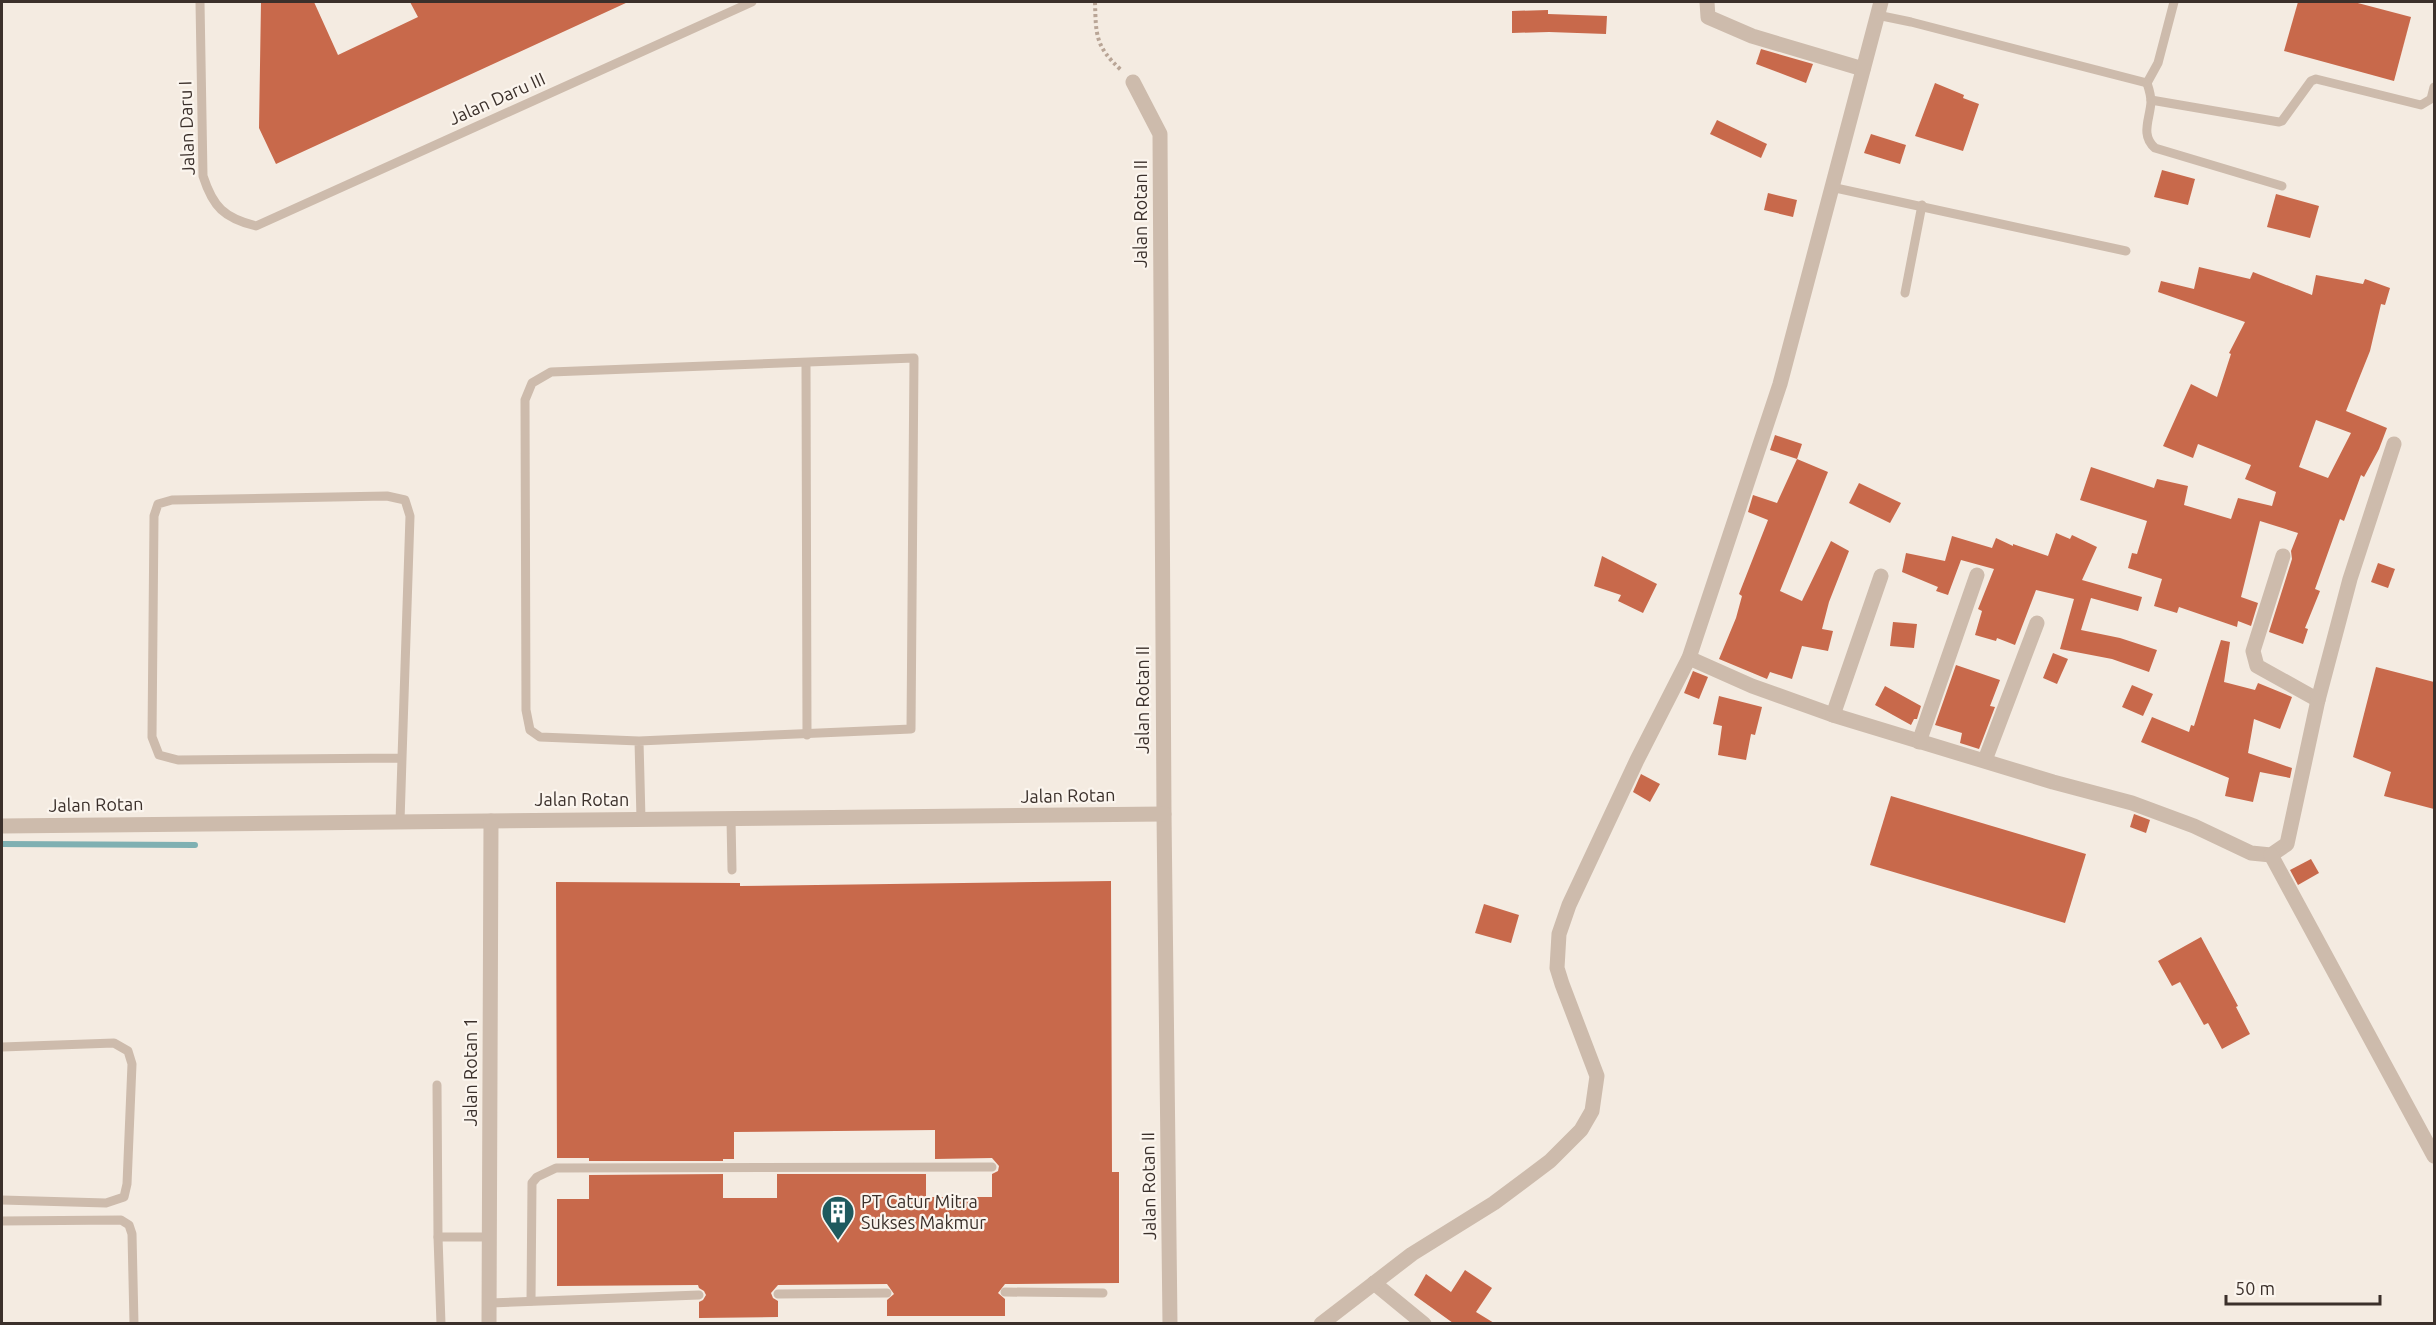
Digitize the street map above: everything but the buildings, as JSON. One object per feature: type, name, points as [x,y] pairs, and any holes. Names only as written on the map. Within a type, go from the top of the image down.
[{"type":"street","points":[[1707,2],[1708,17],[1752,36],[1863,69]]},
{"type":"street","points":[[1321,1323],[1412,1254],[1494,1203],[1550,1161],[1581,1130],[1592,1112],[1597,1076],[1557,968],[1559,934],[1569,905],[1637,760],[1689,658],[1780,384],[1879,8]]},
{"type":"street","name":"Jalan Rotan II","points":[[1133,82],[1160,134],[1170,1323]]},
{"type":"street","points":[[1689,658],[1752,686],[1833,715],[2053,782],[2132,803],[2194,826],[2252,853],[2271,855],[2287,844],[2318,700],[2350,579],[2394,444]]},
{"type":"street","points":[[2283,556],[2253,651],[2254,659],[2257,666],[2318,700]]},
{"type":"street","points":[[1920,742],[1977,575]]},
{"type":"street","points":[[1833,715],[1881,576]]},
{"type":"street","points":[[1985,760],[2037,623]]},
{"type":"street","name":"Jalan Rotan","points":[[2,825],[1164,814]]},
{"type":"street","name":"Jalan Rotan 1","points":[[489,1323],[491,821]]},
{"type":"street","points":[[2271,855],[2434,1156]]},
{"type":"street","points":[[1374,1283],[1424,1323]]},
{"type":"lane","name":"Jalan Daru I","points":[[200,2],[203,176],[209,194],[224,214],[242,223],[256,226]]},
{"type":"lane","name":"Jalan Daru III","points":[[256,226],[752,2]]},
{"type":"lane","points":[[2175,2],[2158,63],[2147,82],[2151,100],[2146,132],[2148,142],[2155,148],[2282,186]]},
{"type":"lane","points":[[1879,8],[1911,22],[2147,82]]},
{"type":"lane","points":[[2151,100],[2276,122],[2282,121],[2312,81],[2316,79],[2421,105],[2431,99],[2434,87]]},
{"type":"lane","points":[[1831,187],[2126,250]]},
{"type":"lane","points":[[1905,293],[1922,205]]},
{"type":"lane","points":[[914,358],[911,729],[639,741],[540,737],[530,730],[526,710],[525,400],[532,383],[550,372],[806,364],[914,358]]},
{"type":"lane","points":[[806,364],[807,735]]},
{"type":"lane","points":[[400,822],[410,516],[405,500],[387,496],[172,500],[158,504],[154,516],[152,737],[159,755],[178,760],[402,758]]},
{"type":"lane","points":[[639,741],[641,819]]},
{"type":"lane","points":[[731,819],[732,870]]},
{"type":"lane","points":[[2,1047],[114,1043],[128,1051],[132,1064],[127,1184],[124,1197],[106,1203],[2,1200]]},
{"type":"lane","points":[[438,1085],[438,1237],[441,1323]]},
{"type":"lane","points":[[531,1301],[532,1183],[537,1177],[556,1168],[992,1167]]},
{"type":"lane","points":[[2,1221],[122,1220],[129,1225],[132,1234],[134,1323]]},
{"type":"lane","points":[[438,1237],[490,1237]]},
{"type":"lane","points":[[1005,1292],[1102,1293]]},
{"type":"lane","points":[[778,1294],[887,1293]]},
{"type":"lane","points":[[489,1303],[699,1295]]},
{"type":"path","points":[[1095,2],[1095,27],[1098,42],[1113,62],[1133,82]]},
{"type":"waterway","points":[[2,844],[195,845]]},
{"type":"place","name":"PT Catur Mitra Sukses Makmur","points":[[838,1241]]}]
